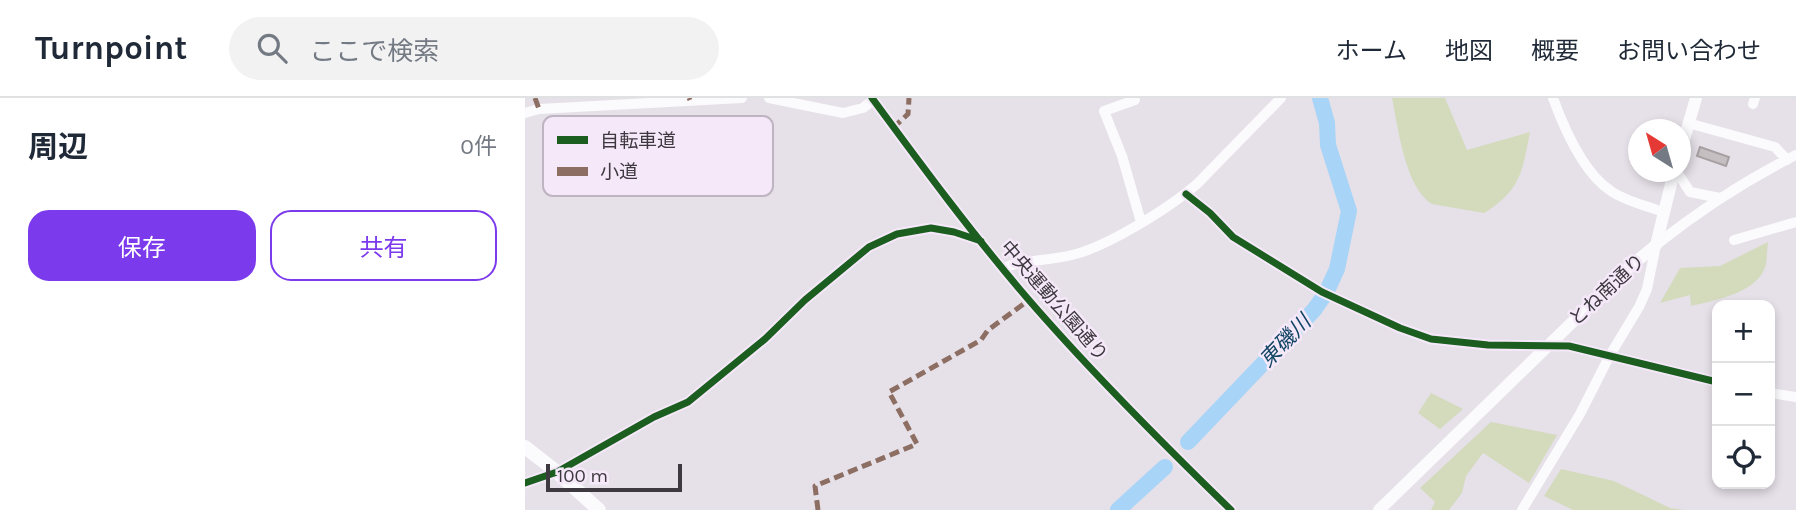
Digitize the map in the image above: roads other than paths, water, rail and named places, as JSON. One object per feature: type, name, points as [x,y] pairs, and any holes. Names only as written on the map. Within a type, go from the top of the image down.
[{"type":"highway","points":[[525,447],[599,510]]},
{"type":"main road","points":[[1689,119],[1696,98]]},
{"type":"main road","points":[[1656,245],[1673,182]]},
{"type":"main road","name":"とね南通り","points":[[1379,510],[1625,271],[1656,245]]},
{"type":"street","points":[[525,113],[742,98]]},
{"type":"street","points":[[769,98],[843,113],[863,108],[872,99]]},
{"type":"street","points":[[1134,98],[1135,100],[1104,111],[1122,156],[1141,222]]},
{"type":"street","points":[[1003,268],[1021,262],[1073,255],[1141,222],[1186,194],[1281,98]]},
{"type":"street","points":[[1553,98],[1570,137],[1597,178],[1611,192],[1663,212]]},
{"type":"street","name":"中央運動公園通り","points":[[872,99],[981,241],[1089,367],[1231,510]]},
{"type":"street","points":[[1691,124],[1775,147],[1792,158]]},
{"type":"street","name":"とね南通り","points":[[1656,245],[1720,198],[1792,158]]},
{"type":"street","points":[[1683,182],[1690,192],[1720,198]]},
{"type":"street","points":[[1186,194],[1233,237],[1327,294],[1431,339],[1488,345],[1550,344],[1610,355],[1712,381]]},
{"type":"street","points":[[1734,240],[1796,222]]},
{"type":"street","points":[[525,483],[557,472],[654,417],[688,402],[765,339],[805,300],[869,247],[897,234],[931,228],[981,241]]},
{"type":"street","points":[[1522,510],[1580,414],[1643,299],[1656,245]]},
{"type":"street","points":[[1775,394],[1796,397]]},
{"type":"waterway","name":"東磯川","points":[[1188,442],[1314,310],[1326,293],[1337,269],[1349,211],[1328,145],[1327,123],[1320,98]]},
{"type":"waterway","name":"東磯川","points":[[1118,510],[1165,467]]}]
